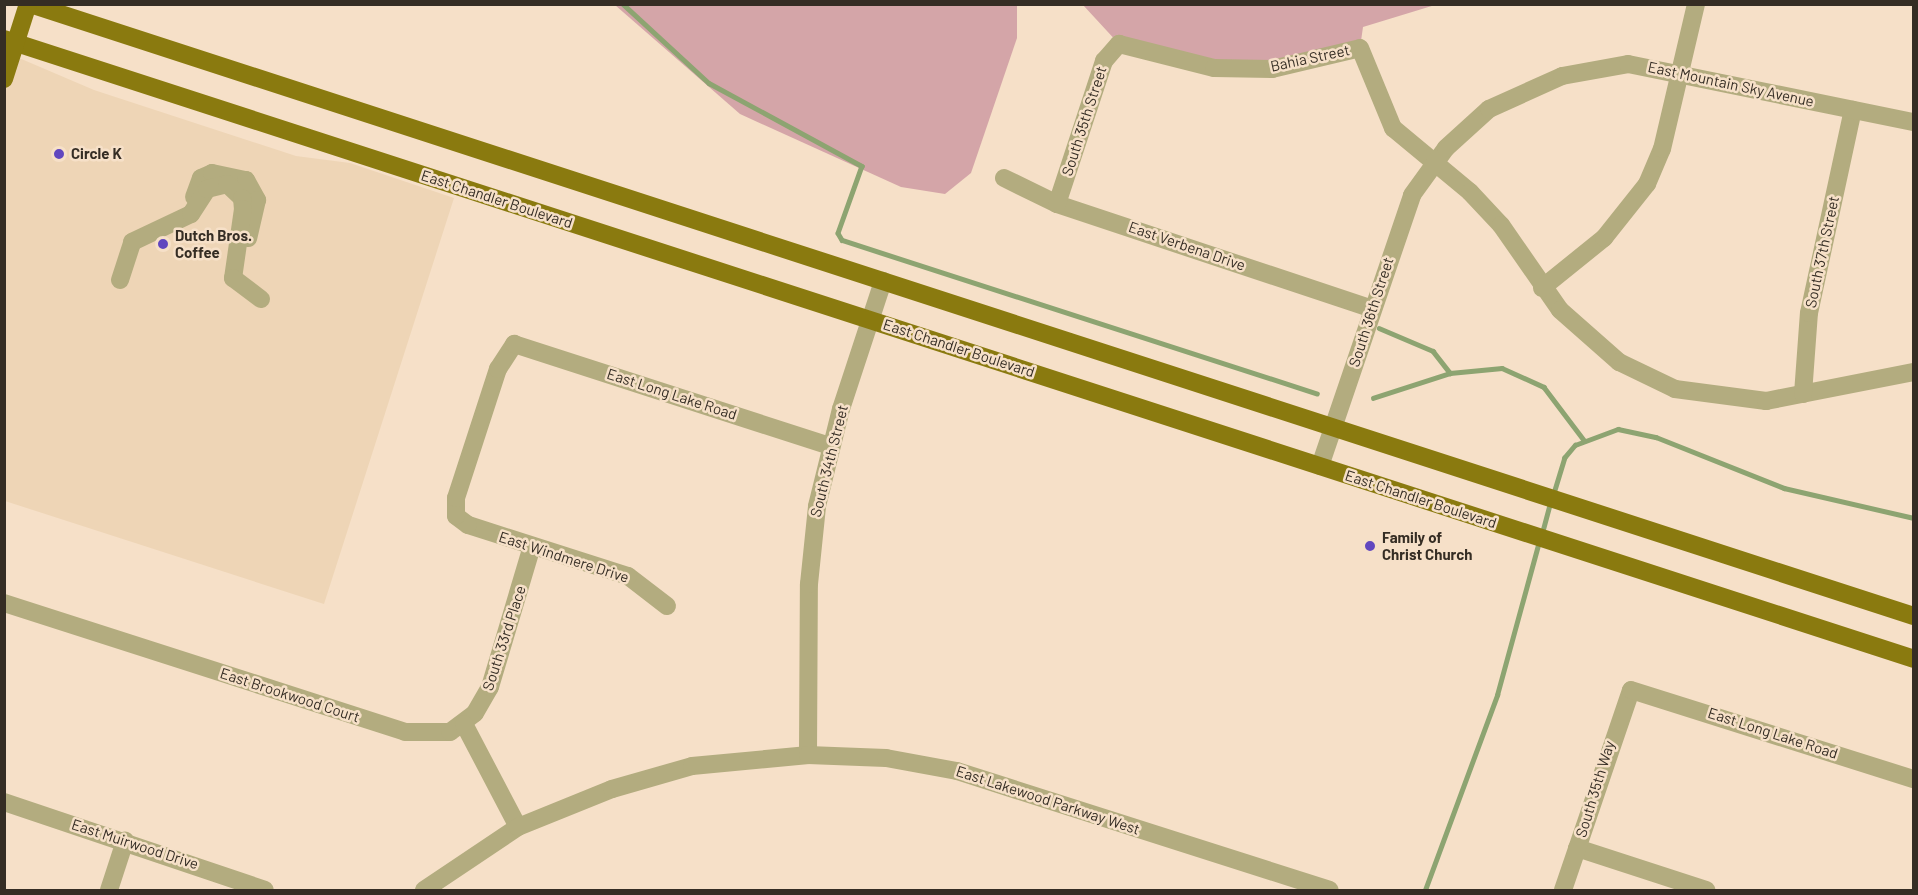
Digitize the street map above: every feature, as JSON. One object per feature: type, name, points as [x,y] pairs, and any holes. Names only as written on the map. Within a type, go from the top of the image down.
[{"type":"main road","points":[[4,79],[10,41],[29,4],[1914,616]]},
{"type":"main road","name":"East Chandler Boulevard","points":[[10,41],[1914,659]]},
{"type":"street","points":[[1542,288],[1604,238],[1647,184],[1683,73],[1696,4]]},
{"type":"street","name":"Bahia Street","points":[[1119,44],[1214,68],[1272,69],[1360,48],[1393,128],[1434,164]]},
{"type":"street","name":"South 35th Street","points":[[1057,204],[1104,61],[1119,44]]},
{"type":"street","name":"East Mountain Sky Avenue","points":[[1434,164],[1465,127],[1537,84],[1628,64],[1683,73],[1914,122]]},
{"type":"street","name":"South 37th Street","points":[[1803,394],[1809,313],[1853,110]]},
{"type":"street","points":[[1434,164],[1501,225],[1542,288],[1581,330],[1646,377],[1715,397],[1766,401],[1914,372]]},
{"type":"street","name":"South 36th Street","points":[[1320,466],[1407,206],[1434,164]]},
{"type":"street","name":"East Verbena Drive","points":[[1004,178],[1057,204],[1372,309]]},
{"type":"street","points":[[120,280],[132,242],[198,207],[207,189],[227,184],[236,189],[243,209],[231,269],[238,285],[262,293]]},
{"type":"street","name":"South 34th Street","points":[[808,755],[810,552],[831,446],[883,281]]},
{"type":"street","name":"East Long Lake Road","points":[[456,516],[456,498],[498,369],[514,344],[831,446]]},
{"type":"street","name":"East Windmere Drive","points":[[456,516],[532,546],[627,576],[667,606]]},
{"type":"street","name":"South 33rd Place","points":[[464,724],[490,687],[532,546]]},
{"type":"street","name":"East Brookwood Court","points":[[4,603],[405,732],[450,732],[464,724]]},
{"type":"street","name":"East Long Lake Road","points":[[1631,690],[1914,779]]},
{"type":"street","name":"South 35th Way","points":[[1563,891],[1631,690]]},
{"type":"street","points":[[464,724],[518,827]]},
{"type":"street","name":"East Lakewood Parkway West","points":[[424,891],[518,827],[654,775],[728,761],[808,755],[886,758],[957,771],[1286,884],[1329,891]]},
{"type":"street","name":"East Muirwood Drive","points":[[4,802],[125,841],[265,891]]},
{"type":"street","points":[[109,891],[125,841]]},
{"type":"street","points":[[1577,848],[1706,891]]},
{"type":"shaded area","points":[[615,5],[1017,5],[1017,38],[971,173],[945,194],[901,187],[740,114]]},
{"type":"shaded area","points":[[1083,5],[1435,5],[1363,27],[1360,48],[1272,69],[1119,44]]},
{"type":"shaded area","points":[[5,52],[94,90],[296,156],[350,163],[454,198],[324,604],[5,501]]},
{"type":"waterway","points":[[623,4],[709,83],[862,166],[838,233],[842,240],[1317,393]]},
{"type":"waterway","points":[[1379,328],[1433,351],[1450,373]]},
{"type":"waterway","points":[[1373,398],[1450,373],[1502,368],[1544,387],[1584,440]]},
{"type":"waterway","points":[[1553,495],[1564,458],[1575,445],[1618,429],[1656,437],[1784,488],[1914,518]]},
{"type":"waterway","points":[[1542,533],[1550,503]]},
{"type":"waterway","points":[[1425,890],[1497,695],[1539,541]]},
{"type":"place","name":"Circle K","points":[[59,154]]},
{"type":"place","name":"Dutch Bros. Coffee","points":[[163,244]]},
{"type":"place","name":"Family of Christ Church","points":[[1370,546]]}]
